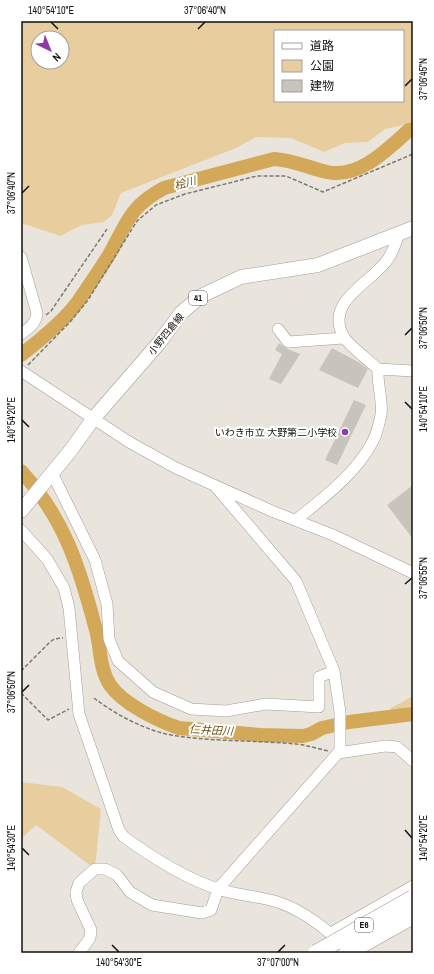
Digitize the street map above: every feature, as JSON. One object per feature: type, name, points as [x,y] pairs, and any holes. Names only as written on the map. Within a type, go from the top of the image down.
[{"type":"highway","name":"E6","points":[[316,953],[413,898]]},
{"type":"highway","name":"E6","points":[[347,953],[413,916]]},
{"type":"main road","name":"小野四倉線","points":[[22,509],[52,474],[93,419],[159,343],[181,313],[201,296],[241,277],[318,265],[413,228]]},
{"type":"street","points":[[399,234],[388,259],[369,280],[350,293],[341,310],[339,319],[344,338],[378,369],[413,371]]},
{"type":"street","points":[[21,257],[37,313],[33,325],[21,334]]},
{"type":"street","points":[[278,329],[288,342],[344,338]]},
{"type":"street","points":[[296,520],[326,496],[351,471],[373,441],[381,413],[377,379],[378,369]]},
{"type":"street","points":[[21,371],[129,442],[176,468],[215,486],[333,535],[413,573]]},
{"type":"street","points":[[52,474],[94,560],[107,604],[109,639],[118,661],[153,692],[191,709],[226,711],[266,704],[319,707],[319,677],[334,671]]},
{"type":"street","points":[[80,953],[90,938],[91,930],[77,900],[76,892],[79,883],[95,869],[105,870],[117,875],[130,892],[152,905],[202,913],[211,910],[218,889],[339,751],[340,712],[334,671],[296,581],[215,486]]},
{"type":"street","points":[[21,530],[47,558],[64,588],[69,608],[78,704],[83,729],[119,830],[124,837],[182,874],[218,889],[275,901],[299,912],[331,933],[350,953]]},
{"type":"street","points":[[339,751],[385,746],[397,747],[413,761]]},
{"type":"street","points":[[331,933],[413,886]]},
{"type":"path","points":[[21,371],[53,341],[88,300],[137,221],[156,205],[185,194],[257,176],[286,176],[323,192],[413,154]]},
{"type":"path","points":[[33,325],[51,311],[107,228]]},
{"type":"path","points":[[21,671],[54,639],[71,638]]},
{"type":"path","points":[[21,693],[48,720],[78,704]]},
{"type":"path","points":[[94,698],[110,710],[129,720],[169,734],[220,741],[296,744],[339,751]]},
{"type":"green space","points":[[21,21],[413,21],[413,123],[385,129],[368,142],[345,143],[324,152],[291,138],[256,137],[236,148],[121,193],[112,215],[104,222],[82,225],[60,236],[21,223]]},
{"type":"green space","points":[[413,696],[413,719],[396,724],[386,719],[391,708]]},
{"type":"green space","points":[[21,782],[62,787],[101,809],[95,869],[36,825],[21,839]]},
{"type":"building","points":[[279,343],[285,348],[300,354],[281,384],[269,379],[282,354],[275,350]]},
{"type":"building","points":[[332,348],[368,369],[358,388],[319,370]]},
{"type":"building","name":"いわき市立 大野第二小学校","points":[[354,400],[366,405],[337,465],[325,460]]},
{"type":"building","points":[[413,485],[413,539],[387,505]]},
{"type":"waterway","name":"桧川","points":[[21,355],[50,331],[77,303],[109,255],[125,225],[136,209],[152,195],[164,188],[274,159],[294,162],[327,172],[339,173],[350,171],[372,161],[392,146],[409,130],[413,129]]},
{"type":"waterway","name":"仁井田川","points":[[21,471],[49,508],[60,526],[69,546],[84,586],[98,637],[102,665],[106,678],[116,692],[132,705],[161,721],[179,728],[261,735],[303,736],[311,734],[322,728],[349,722],[413,714]]},
{"type":"place","name":"いわき市立 大野第二小学校","points":[[345,432]]}]
